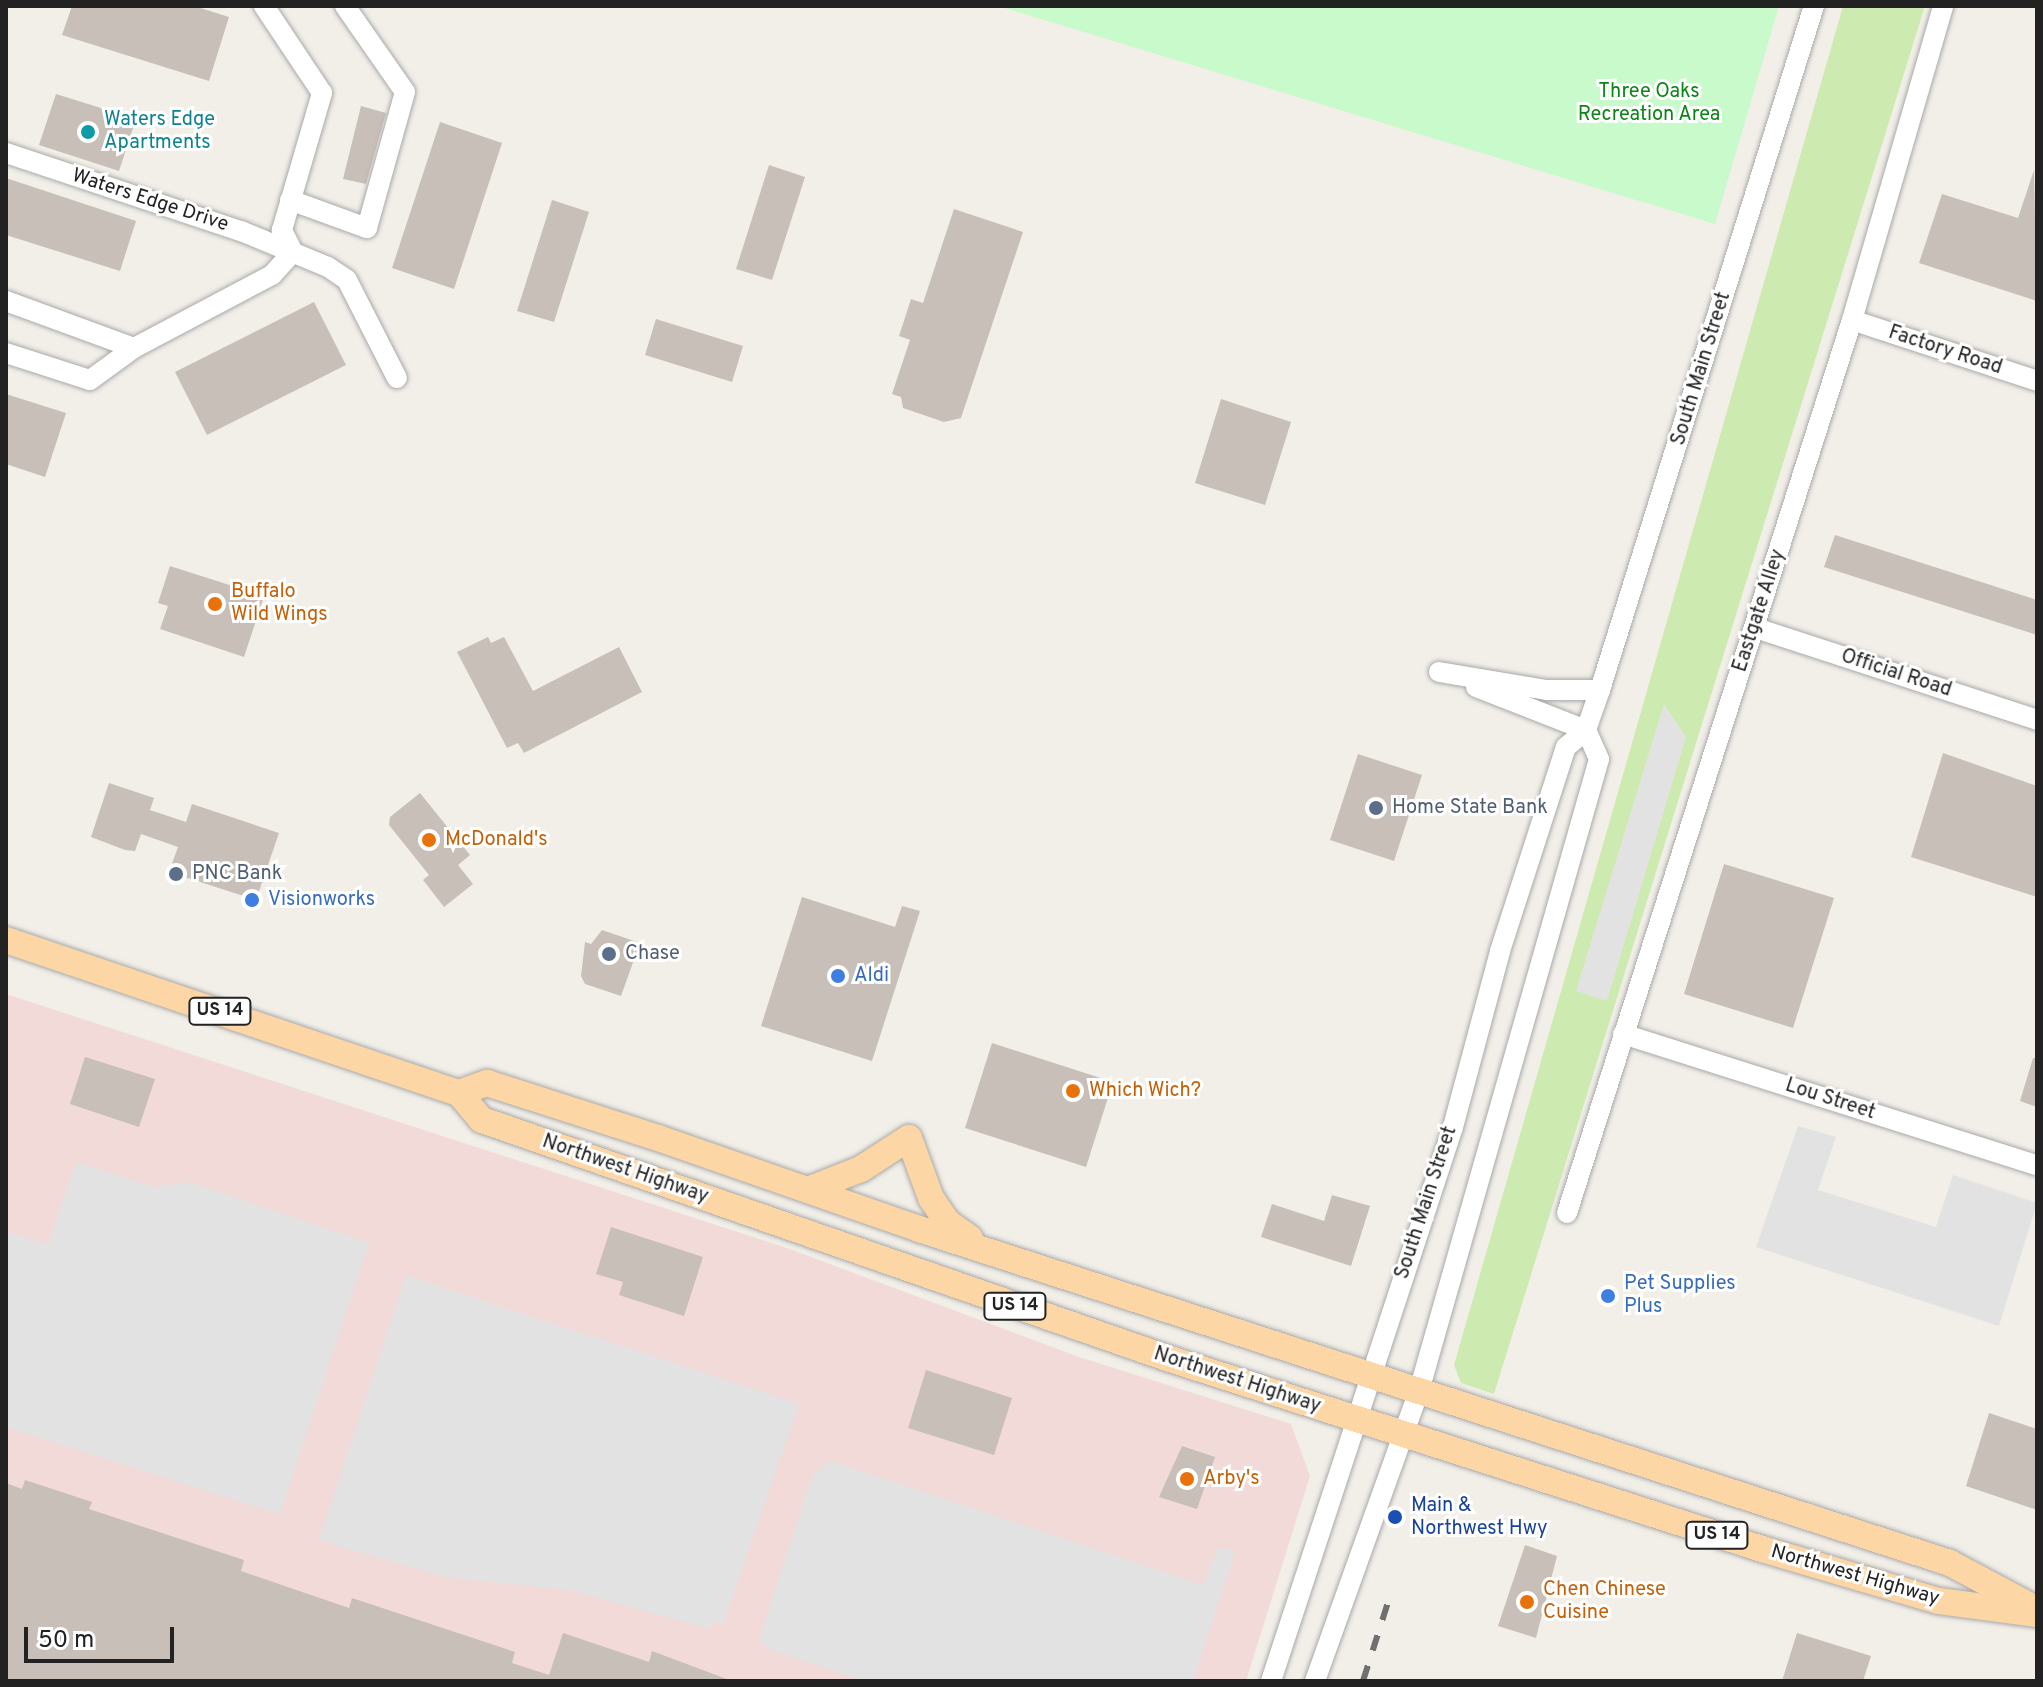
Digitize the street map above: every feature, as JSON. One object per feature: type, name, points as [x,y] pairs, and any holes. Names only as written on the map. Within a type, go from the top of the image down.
[{"type":"main road","name":"Northwest Highway","points":[[6,940],[459,1093],[482,1120],[860,1256],[1355,1419],[1925,1597],[2037,1612]]},
{"type":"main road","name":"Northwest Highway","points":[[459,1093],[487,1083],[988,1251],[1950,1563],[2037,1612]]},
{"type":"main road","points":[[810,1189],[861,1169],[909,1138],[947,1222],[988,1251]]},
{"type":"street","points":[[6,353],[90,380],[134,348],[272,275],[293,252],[282,230],[322,93],[264,6]]},
{"type":"street","points":[[290,200],[367,228],[405,92],[345,6]]},
{"type":"street","name":"South Main Street","points":[[1271,1681],[1371,1374],[1566,747],[1586,730],[1600,690],[1814,6]]},
{"type":"street","name":"Eastgate Alley","points":[[1567,1213],[1852,320],[1943,6]]},
{"type":"street","name":"Waters Edge Drive","points":[[6,153],[293,252],[347,280],[397,378]]},
{"type":"street","points":[[6,301],[134,348]]},
{"type":"street","name":"Factory Road","points":[[1852,320],[2037,381]]},
{"type":"street","name":"Official Road","points":[[1756,628],[2037,720]]},
{"type":"street","points":[[1586,730],[1439,672],[1546,690],[1600,690]]},
{"type":"street","name":"South Main Street","points":[[1315,1681],[1419,1391],[1599,759],[1586,730]]},
{"type":"street","name":"Lou Street","points":[[1623,1034],[2037,1165]]},
{"type":"shaded area","points":[[1664,704],[1686,737],[1607,1001],[1576,991]]},
{"type":"shaded area","points":[[6,994],[787,1248],[1079,1357],[1291,1424],[1310,1476],[1246,1681],[6,1681]]},
{"type":"shaded area","points":[[1798,1126],[1836,1137],[1818,1190],[1936,1227],[1953,1175],[2037,1203],[1999,1326],[1756,1247]]},
{"type":"shaded area","points":[[76,1162],[154,1187],[190,1182],[369,1243],[280,1514],[6,1427],[6,1232],[48,1244]]},
{"type":"shaded area","points":[[406,1275],[799,1404],[723,1625],[714,1621],[711,1629],[570,1590],[445,1577],[319,1540]]},
{"type":"shaded area","points":[[830,1461],[1203,1585],[1218,1547],[1235,1551],[1193,1681],[864,1681],[769,1649],[759,1640],[812,1475]]},
{"type":"green space","name":"Three Oaks Recreation Area","points":[[998,6],[1779,6],[1715,224]]},
{"type":"green space","points":[[1843,6],[1925,6],[1494,1394],[1461,1383],[1454,1365]]},
{"type":"building","points":[[72,6],[194,6],[229,17],[209,81],[62,35]]},
{"type":"building","name":"Waters Edge Apartments","points":[[56,94],[136,119],[119,171],[39,145]]},
{"type":"building","points":[[361,106],[386,113],[366,184],[343,179]]},
{"type":"building","points":[[440,122],[502,143],[454,289],[392,268]]},
{"type":"building","points":[[769,165],[805,177],[772,280],[736,269]]},
{"type":"building","points":[[2034,170],[2037,301],[1919,263],[1942,194],[2018,218]]},
{"type":"building","points":[[6,178],[136,221],[120,271],[6,235]]},
{"type":"building","points":[[552,200],[589,212],[554,322],[517,311]]},
{"type":"building","points":[[954,209],[1023,232],[961,418],[944,422],[903,408],[901,397],[892,394],[910,340],[899,336],[911,299],[923,303]]},
{"type":"building","points":[[314,302],[346,365],[207,435],[175,372]]},
{"type":"building","points":[[656,319],[743,346],[732,382],[645,355]]},
{"type":"building","points":[[6,394],[66,413],[45,477],[6,464]]},
{"type":"building","points":[[1221,399],[1291,422],[1265,505],[1195,483]]},
{"type":"building","points":[[1835,535],[2037,600],[2037,635],[1824,567]]},
{"type":"building","points":[[170,566],[264,596],[244,657],[160,629],[168,606],[158,603]]},
{"type":"building","points":[[488,637],[491,643],[504,637],[533,691],[619,647],[642,692],[524,753],[518,743],[507,748],[457,652]]},
{"type":"building","points":[[1943,753],[2037,786],[2037,897],[1911,857]]},
{"type":"building","name":"Home State Bank","points":[[1358,754],[1422,775],[1394,861],[1330,840]]},
{"type":"building","points":[[109,783],[154,798],[150,810],[186,822],[192,804],[279,833],[256,900],[169,872],[178,847],[141,834],[135,851],[125,850],[91,837]]},
{"type":"building","name":"McDonald's","points":[[420,793],[470,855],[458,865],[473,884],[444,907],[423,880],[429,875],[389,825],[390,817]]},
{"type":"building","points":[[1724,864],[1834,898],[1793,1028],[1684,994]]},
{"type":"building","name":"Aldi","points":[[802,897],[895,927],[902,906],[920,911],[872,1061],[761,1026]]},
{"type":"building","name":"Chase","points":[[602,930],[640,943],[621,996],[585,984],[581,976],[585,942],[591,944]]},
{"type":"building","points":[[992,1043],[1113,1082],[1086,1167],[965,1128]]},
{"type":"building","points":[[85,1057],[155,1079],[139,1127],[70,1104]]},
{"type":"building","points":[[2033,1058],[2037,1058],[2037,1107],[2020,1101]]},
{"type":"building","points":[[1332,1195],[1370,1206],[1351,1266],[1261,1237],[1272,1204],[1324,1221]]},
{"type":"building","points":[[611,1227],[703,1257],[684,1316],[619,1295],[623,1282],[596,1274]]},
{"type":"building","points":[[926,1370],[1012,1398],[994,1455],[908,1428]]},
{"type":"building","points":[[1989,1413],[2037,1429],[2037,1510],[1966,1486]]},
{"type":"building","name":"Arby's","points":[[1182,1446],[1215,1457],[1197,1509],[1159,1497]]},
{"type":"building","points":[[25,1480],[92,1502],[89,1509],[244,1560],[241,1571],[349,1608],[352,1598],[515,1652],[512,1663],[549,1675],[563,1633],[649,1662],[652,1651],[732,1681],[6,1681],[6,1483],[22,1489]]},
{"type":"building","name":"Chen Chinese Cuisine","points":[[1525,1545],[1557,1556],[1536,1638],[1498,1626]]},
{"type":"building","points":[[1797,1633],[1871,1656],[1863,1681],[1782,1681]]},
{"type":"railway","points":[[1363,1681],[1388,1602]]},
{"type":"place","name":"Waters Edge Apartments","points":[[88,132]]},
{"type":"place","name":"Buffalo Wild Wings","points":[[215,604]]},
{"type":"place","name":"Home State Bank","points":[[1376,808]]},
{"type":"place","name":"McDonald's","points":[[429,840]]},
{"type":"place","name":"PNC Bank","points":[[176,874]]},
{"type":"place","name":"Visionworks","points":[[252,900]]},
{"type":"place","name":"Chase","points":[[609,954]]},
{"type":"place","name":"Aldi","points":[[838,976]]},
{"type":"place","name":"Which Wich?","points":[[1073,1091]]},
{"type":"place","name":"Pet Supplies Plus","points":[[1608,1296]]},
{"type":"place","name":"Arby's","points":[[1187,1479]]},
{"type":"place","name":"Main & Northwest Hwy","points":[[1395,1517]]},
{"type":"place","name":"Chen Chinese Cuisine","points":[[1527,1602]]}]
